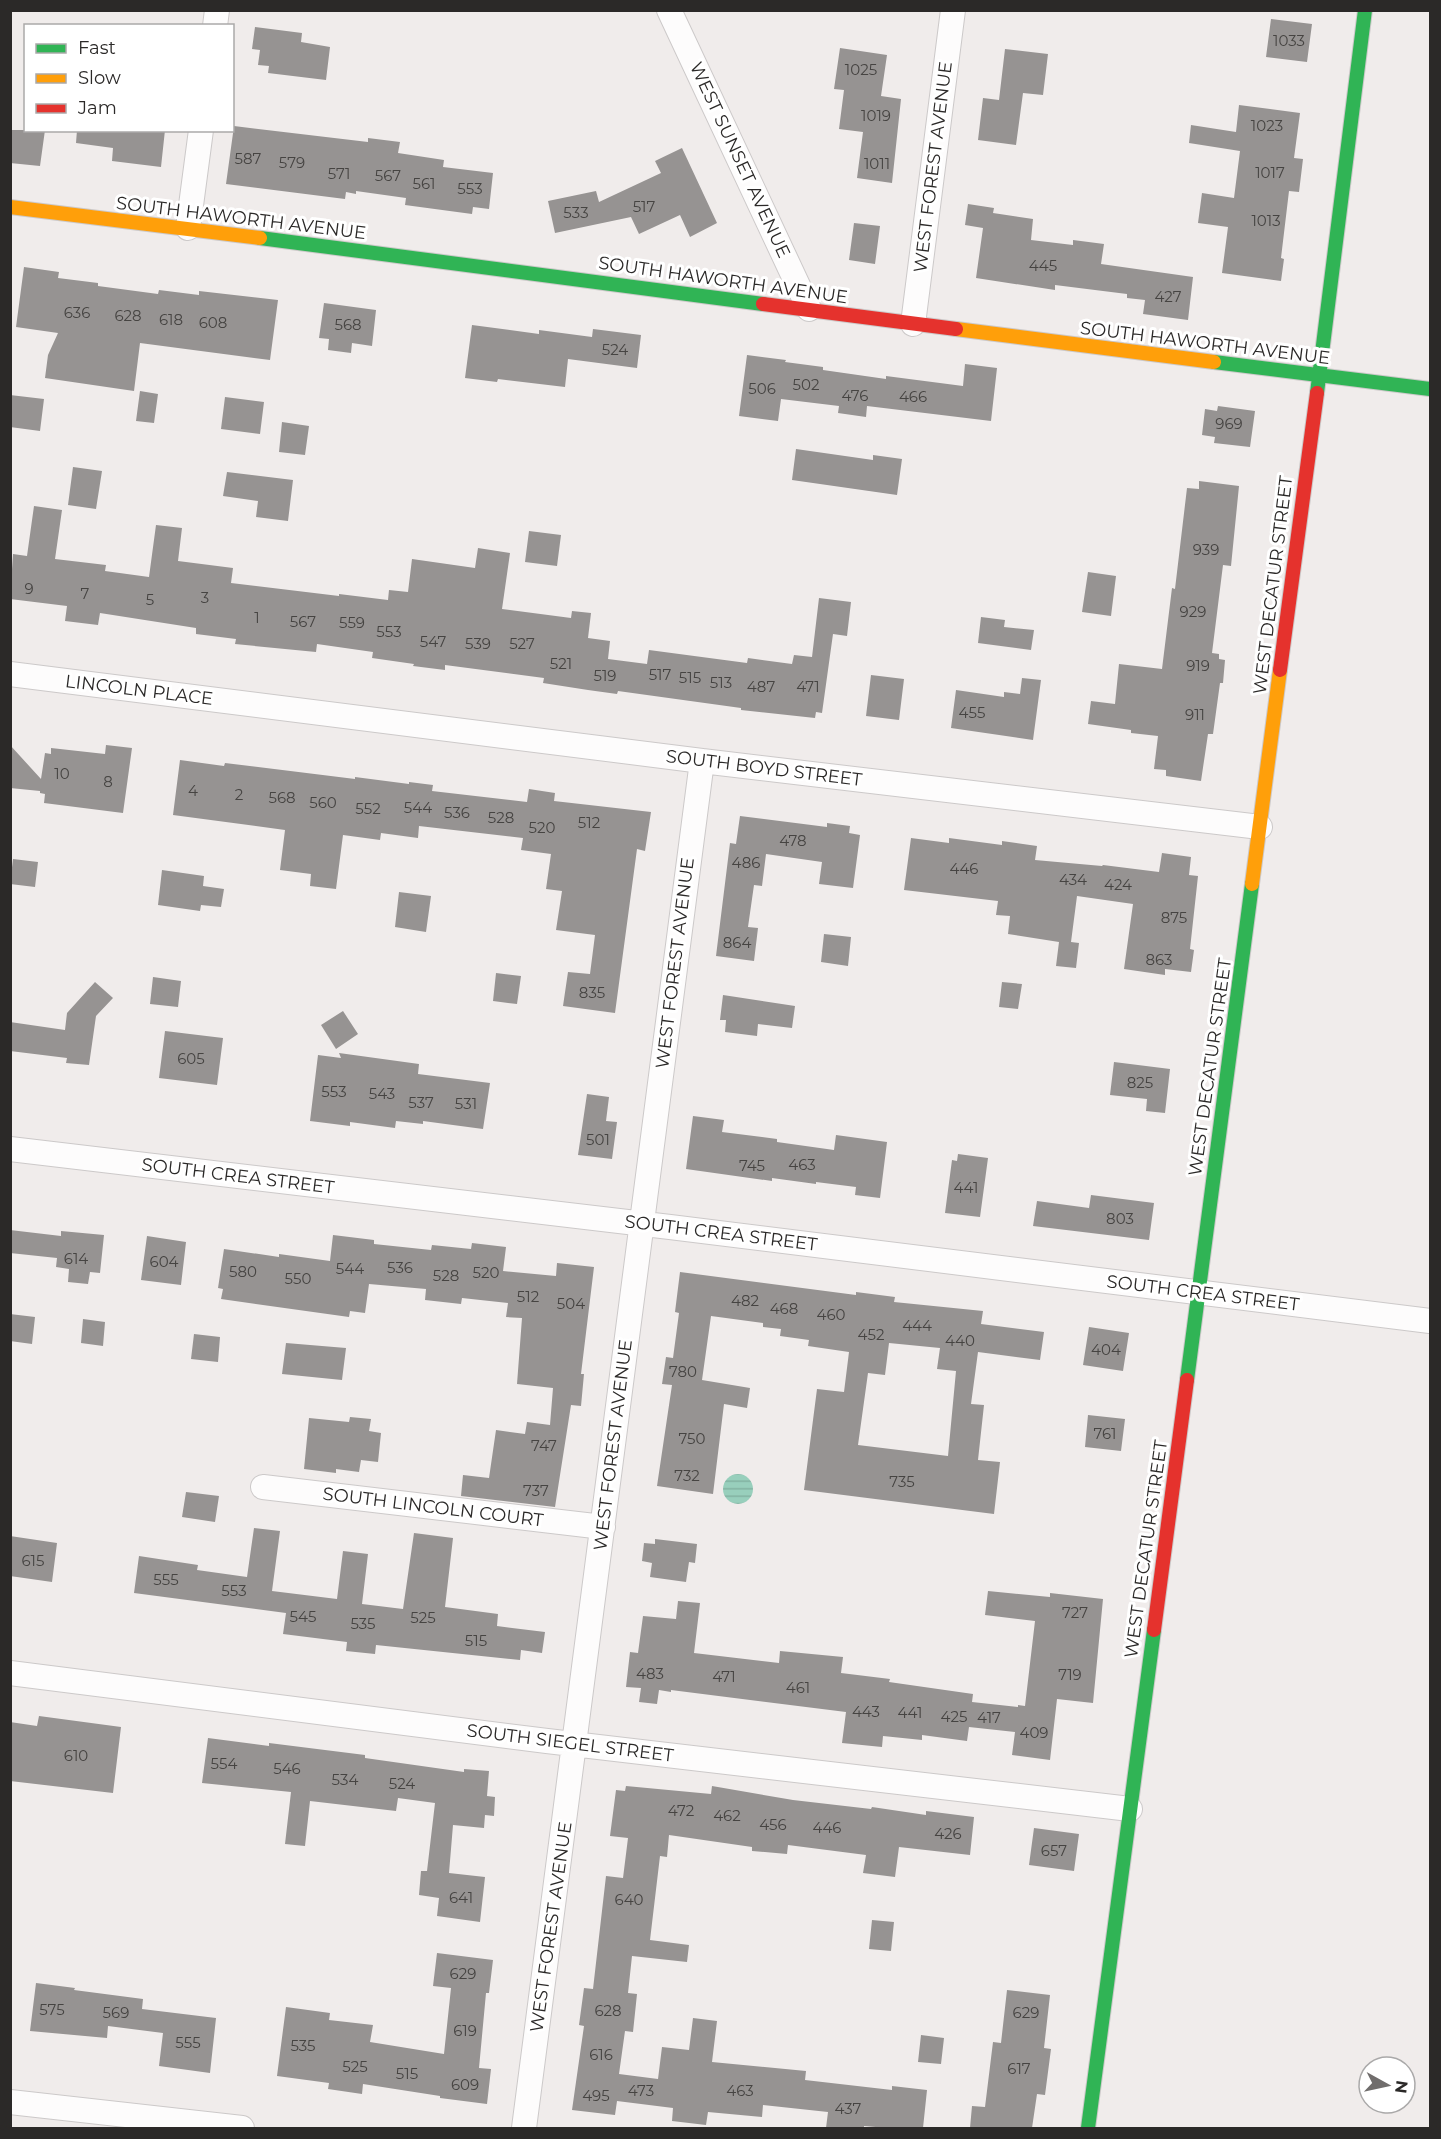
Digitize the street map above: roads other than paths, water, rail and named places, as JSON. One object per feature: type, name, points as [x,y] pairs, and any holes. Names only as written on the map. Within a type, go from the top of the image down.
[{"type":"street","name":"WEST SUNSET AVENUE","points":[[669,10],[810,309]]},
{"type":"street","name":"WEST FOREST AVENUE","points":[[913,324],[953,10]]},
{"type":"street","name":"WEST DECATUR STREET","points":[[1088,2128],[1260,827],[1365,10]]},
{"type":"street","points":[[188,228],[201,132]]},
{"type":"street","name":"SOUTH HAWORTH AVENUE","points":[[10,207],[1431,389]]},
{"type":"street","name":"LINCOLN PLACE","points":[[10,675],[268,706]]},
{"type":"street","name":"SOUTH BOYD STREET","points":[[268,706],[702,761],[1260,827]]},
{"type":"street","name":"WEST FOREST AVENUE","points":[[524,2128],[702,761]]},
{"type":"street","name":"SOUTH CREA STREET","points":[[10,1149],[641,1223],[1431,1321]]},
{"type":"street","name":"SOUTH LINCOLN COURT","points":[[263,1487],[603,1527]]},
{"type":"street","name":"SOUTH SIEGEL STREET","points":[[10,1673],[575,1744],[1130,1809]]},
{"type":"street","points":[[10,2102],[242,2128]]}]
